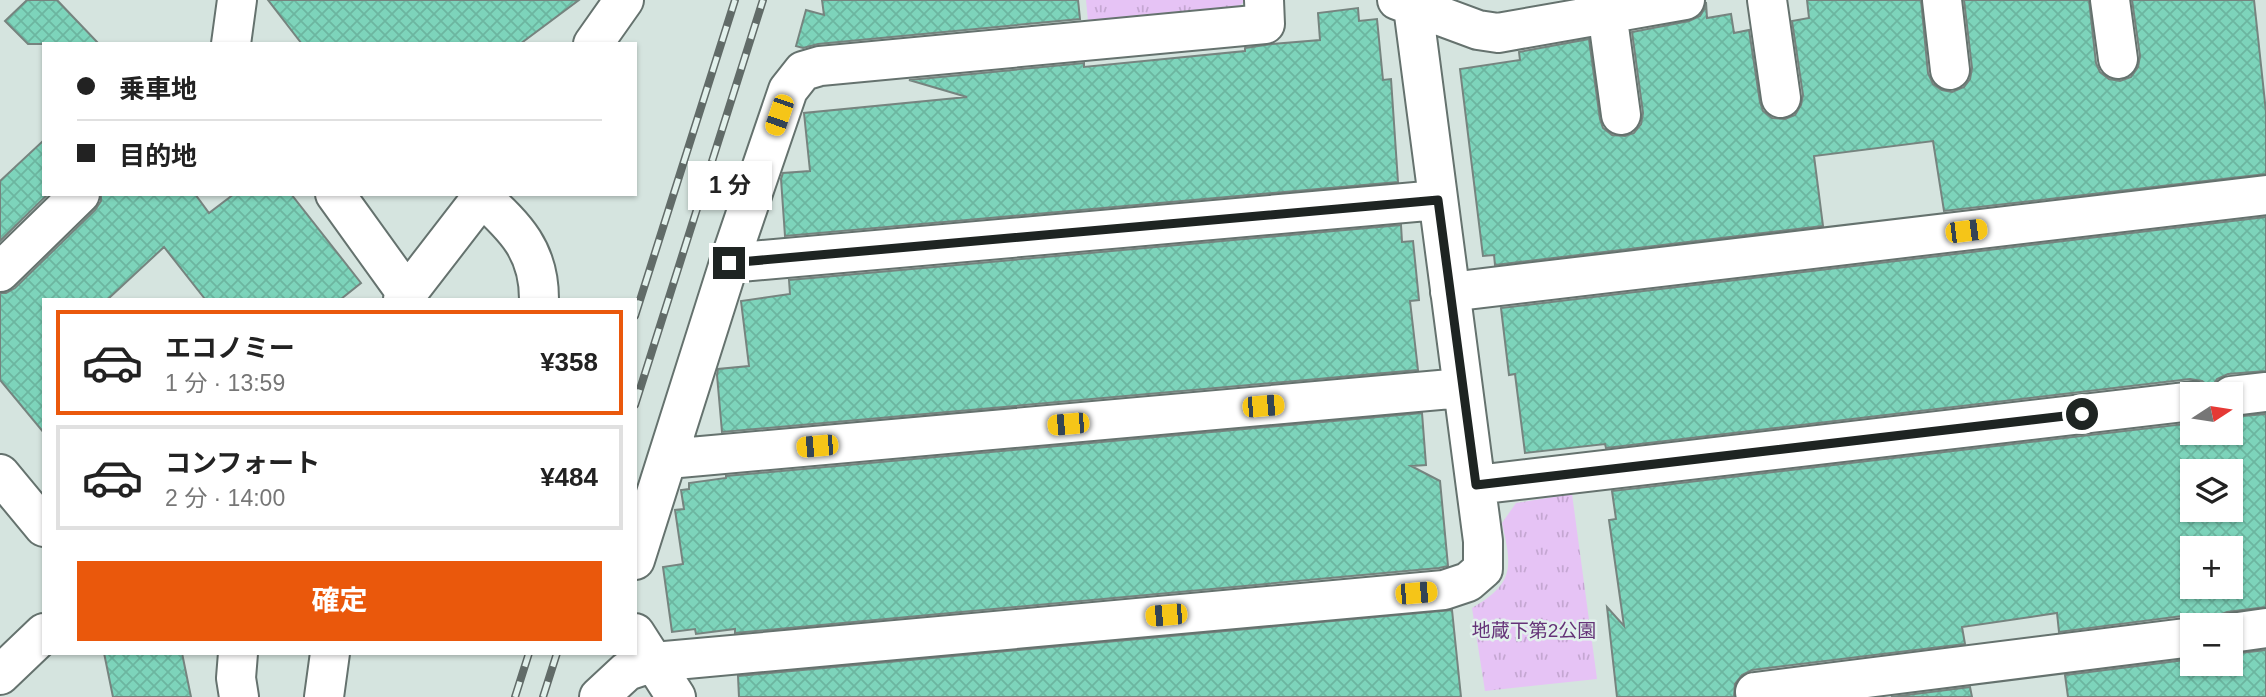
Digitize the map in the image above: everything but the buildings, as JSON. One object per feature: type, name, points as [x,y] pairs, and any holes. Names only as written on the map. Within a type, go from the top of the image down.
[{"type":"street","points":[[231,42],[237,0]]},
{"type":"street","points":[[594,42],[624,0]]},
{"type":"street","points":[[637,554],[729,263],[788,90],[803,71],[820,66],[1265,24],[1265,0]]},
{"type":"street","points":[[599,697],[627,671],[645,648],[1444,590],[1468,582],[1483,569],[1483,541],[1438,200],[1405,4],[1478,30],[1496,17],[1607,12],[1685,0]]},
{"type":"street","points":[[1767,0],[1781,98]]},
{"type":"street","points":[[1942,0],[1950,70]]},
{"type":"street","points":[[2110,0],[2118,59]]},
{"type":"street","points":[[1607,12],[1621,115]]},
{"type":"street","points":[[1450,292],[2266,195]]},
{"type":"street","points":[[0,272],[78,196]]},
{"type":"street","points":[[336,196],[405,297],[483,196],[531,251],[539,278],[539,298]]},
{"type":"street","points":[[729,263],[1438,200]]},
{"type":"street","points":[[668,459],[1462,388]]},
{"type":"street","points":[[2244,395],[2266,392]]},
{"type":"street","points":[[1476,485],[2180,403]]},
{"type":"street","points":[[0,474],[42,525]]},
{"type":"street","points":[[2243,631],[2266,628]]},
{"type":"street","points":[[0,675],[42,636]]},
{"type":"street","points":[[1756,697],[1755,692],[2180,639]]},
{"type":"street","points":[[645,648],[676,697]]},
{"type":"street","points":[[237,655],[239,697]]},
{"type":"street","points":[[324,697],[330,655]]},
{"type":"green space","points":[[1086,0],[1246,0],[1236,9],[1088,21]]},
{"type":"green space","name":"地蔵下第2公園","points":[[1572,494],[1597,679],[1485,691],[1472,608],[1496,590],[1507,573],[1508,551],[1502,523],[1516,503]]},
{"type":"railway","points":[[637,310],[735,0]]},
{"type":"railway","points":[[637,399],[763,0]]},
{"type":"railway","points":[[515,697],[528,655]]},
{"type":"railway","points":[[543,697],[556,655]]},
{"type":"route","points":[[729,263],[1438,200],[1476,485],[2082,414]]}]
